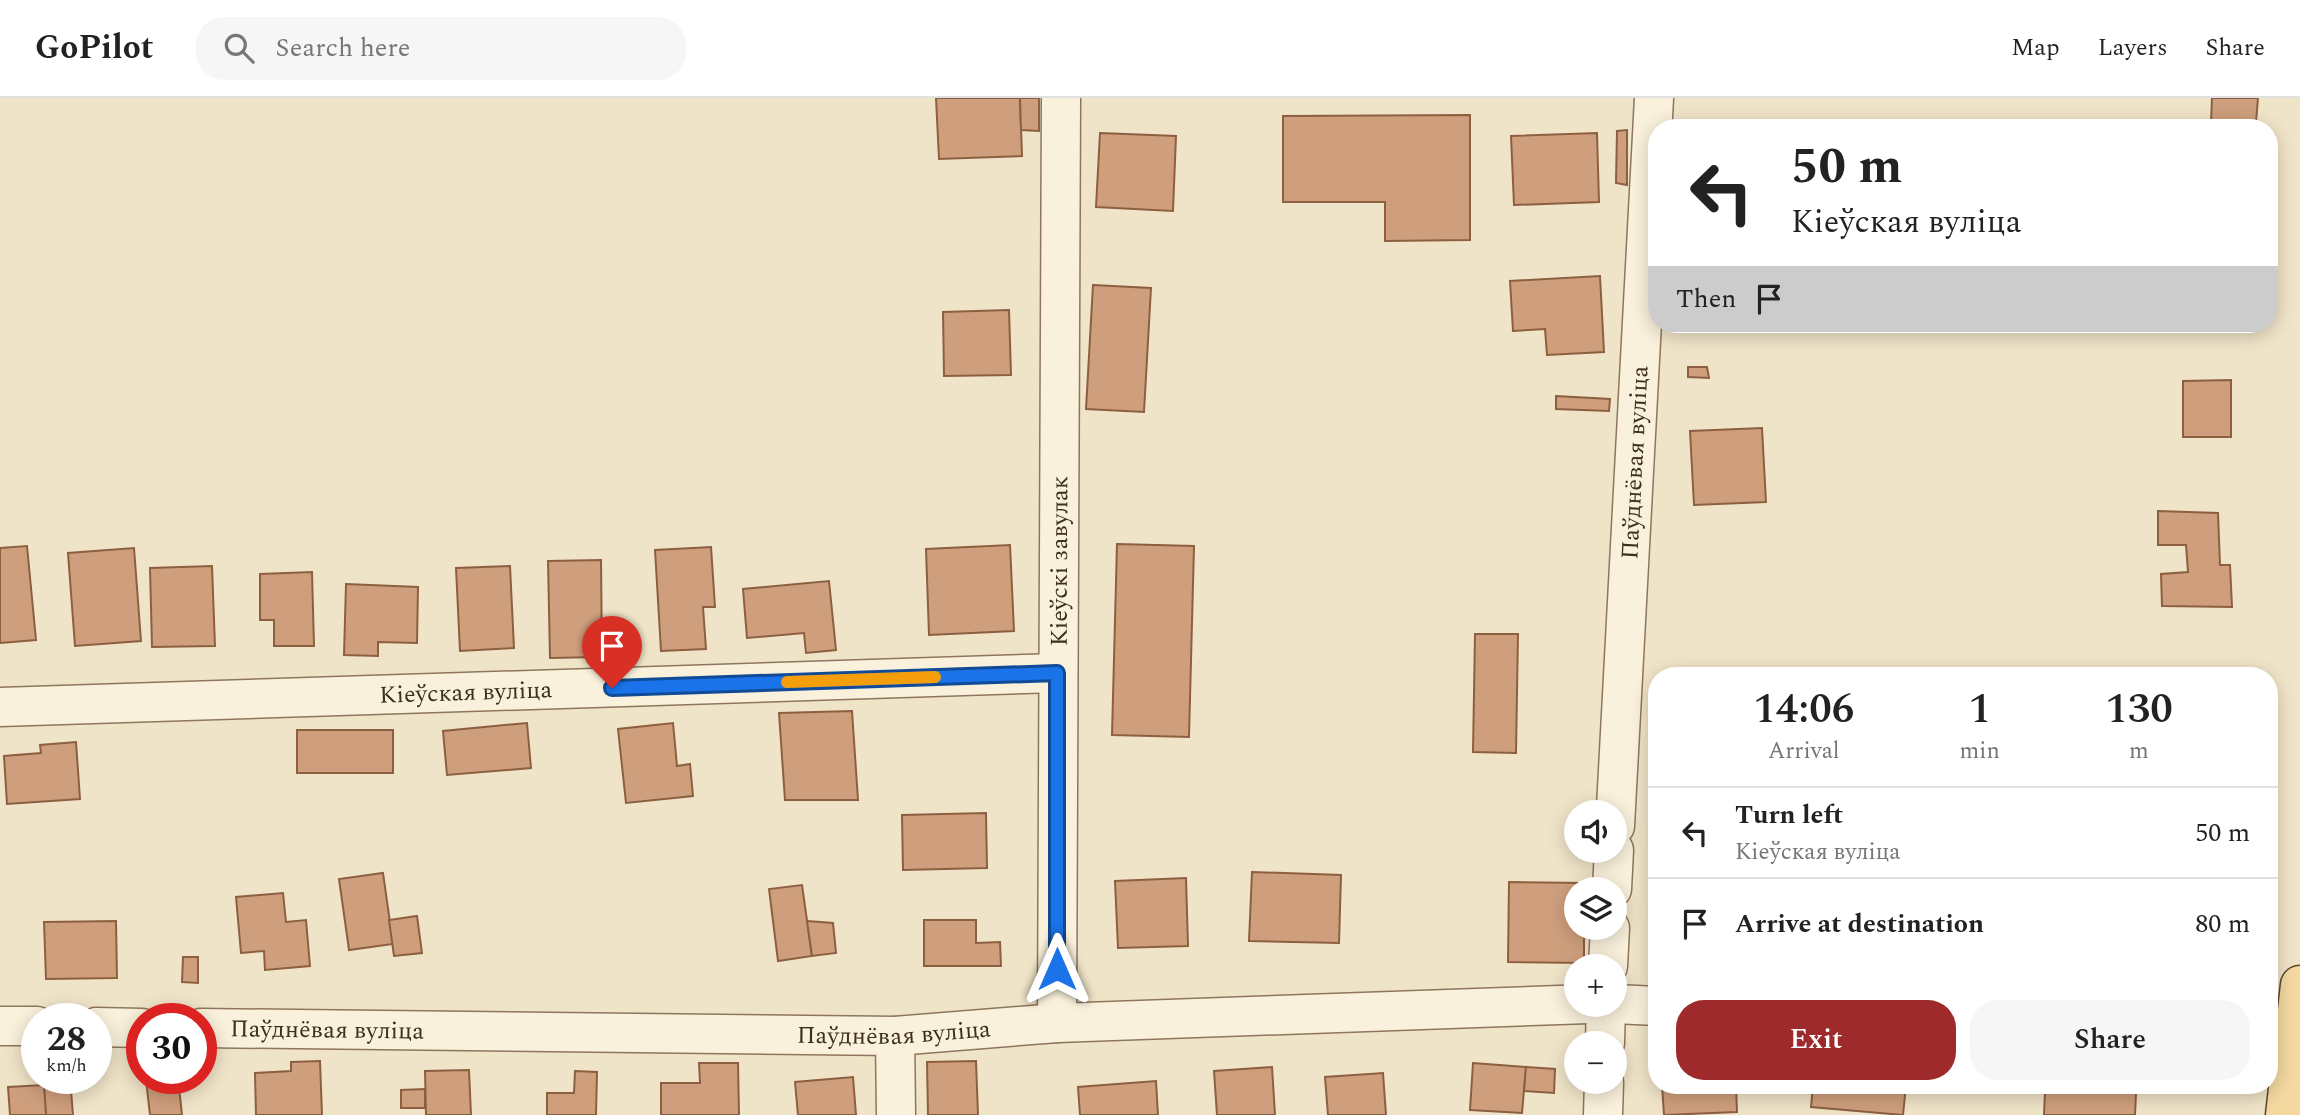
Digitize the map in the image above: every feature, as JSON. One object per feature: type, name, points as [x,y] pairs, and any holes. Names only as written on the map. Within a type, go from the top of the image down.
[{"type":"main road","points":[[2285,1115],[2282,1034],[2300,985]]},
{"type":"street","name":"Кіеўскі завулак","points":[[1057,1023],[1061,98]]},
{"type":"street","name":"Паўднёвая вуліца","points":[[1653,119],[1654,98]]},
{"type":"street","name":"Паўднёвая вуліца","points":[[1616,800],[1648,210]]},
{"type":"street","name":"Кіеўская вуліца","points":[[0,707],[1057,673]]},
{"type":"street","name":"Паўднёвая вуліца","points":[[217,1028],[895,1036],[1057,1023],[1564,1005]]},
{"type":"street","points":[[1627,1005],[1648,1006]]},
{"type":"street","points":[[0,1026],[21,1026]]},
{"type":"street","points":[[895,1036],[895,1115]]},
{"type":"street","points":[[1603,1115],[1604,1094]]},
{"type":"building","points":[[936,98],[1020,98],[1022,156],[939,159]]},
{"type":"building","points":[[1020,98],[1039,98],[1039,131],[1021,130]]},
{"type":"building","points":[[2212,98],[2258,98],[2256,119],[2211,119]]},
{"type":"building","points":[[1470,115],[1470,240],[1385,241],[1385,202],[1283,202],[1283,116]]},
{"type":"building","points":[[1627,130],[1627,185],[1616,183],[1617,131]]},
{"type":"building","points":[[1100,133],[1176,136],[1173,211],[1096,207]]},
{"type":"building","points":[[1597,133],[1599,202],[1514,205],[1511,136]]},
{"type":"building","points":[[1600,276],[1604,352],[1547,355],[1545,329],[1513,331],[1510,281]]},
{"type":"building","points":[[1093,285],[1151,288],[1144,412],[1086,409]]},
{"type":"building","points":[[1009,310],[1011,375],[944,376],[943,312]]},
{"type":"building","points":[[1688,367],[1707,367],[1709,378],[1688,377]]},
{"type":"building","points":[[2231,380],[2231,437],[2183,437],[2183,381]]},
{"type":"building","points":[[1556,396],[1610,399],[1609,411],[1556,409]]},
{"type":"building","points":[[1762,428],[1766,502],[1694,505],[1690,431]]},
{"type":"building","points":[[2158,511],[2218,513],[2220,565],[2230,565],[2232,607],[2162,606],[2161,574],[2188,572],[2186,545],[2158,545]]},
{"type":"building","points":[[1117,544],[1194,546],[1189,737],[1112,735]]},
{"type":"building","points":[[1010,545],[1014,631],[929,635],[926,549]]},
{"type":"building","points":[[27,546],[36,640],[0,643],[0,548]]},
{"type":"building","points":[[711,547],[715,607],[703,607],[706,649],[661,651],[655,550]]},
{"type":"building","points":[[134,548],[141,641],[75,646],[68,553]]},
{"type":"building","points":[[601,560],[602,657],[550,658],[548,561]]},
{"type":"building","points":[[212,566],[215,646],[152,647],[150,568]]},
{"type":"building","points":[[510,566],[514,648],[460,651],[456,568]]},
{"type":"building","points":[[312,572],[314,646],[274,646],[274,620],[260,620],[260,574]]},
{"type":"building","points":[[829,581],[836,650],[806,653],[804,633],[747,638],[743,589]]},
{"type":"building","points":[[346,584],[418,587],[417,643],[378,642],[378,656],[344,655]]},
{"type":"building","points":[[1475,634],[1518,634],[1516,753],[1473,752]]},
{"type":"building","points":[[852,711],[858,800],[785,800],[779,713]]},
{"type":"building","points":[[527,723],[531,768],[447,775],[443,731]]},
{"type":"building","points":[[673,723],[677,766],[690,764],[693,796],[626,803],[618,729]]},
{"type":"building","points":[[297,730],[393,730],[393,773],[297,773]]},
{"type":"building","points":[[76,742],[80,799],[7,804],[4,756],[41,753],[40,745]]},
{"type":"building","points":[[986,813],[987,868],[903,870],[902,815]]},
{"type":"building","points":[[1252,872],[1341,875],[1339,943],[1249,941]]},
{"type":"building","points":[[383,873],[393,944],[349,950],[339,879]]},
{"type":"building","points":[[1186,878],[1188,946],[1118,948],[1115,881]]},
{"type":"building","points":[[1509,882],[1564,883],[1564,940],[1584,940],[1584,954],[1564,954],[1564,963],[1508,962]]},
{"type":"building","points":[[802,885],[812,956],[778,961],[769,889]]},
{"type":"building","points":[[283,893],[286,922],[306,920],[310,966],[265,970],[264,951],[241,953],[236,897]]},
{"type":"building","points":[[417,916],[422,953],[394,956],[389,920]]},
{"type":"building","points":[[924,920],[976,920],[976,943],[1000,942],[1001,966],[924,966]]},
{"type":"building","points":[[116,921],[117,978],[46,979],[44,922]]},
{"type":"building","points":[[807,921],[833,923],[836,953],[812,956]]},
{"type":"building","points":[[183,957],[198,957],[198,983],[182,982]]},
{"type":"building","points":[[320,1061],[322,1115],[256,1115],[255,1073],[291,1071],[291,1062]]},
{"type":"building","points":[[976,1061],[978,1115],[928,1115],[927,1062]]},
{"type":"building","points":[[699,1063],[738,1063],[739,1115],[661,1115],[661,1083],[700,1083]]},
{"type":"building","points":[[1473,1063],[1526,1067],[1522,1113],[1470,1110]]},
{"type":"building","points":[[1272,1067],[1275,1115],[1217,1115],[1214,1071]]},
{"type":"building","points":[[1526,1067],[1555,1069],[1554,1093],[1524,1091]]},
{"type":"building","points":[[469,1070],[471,1115],[426,1115],[425,1071]]},
{"type":"building","points":[[575,1071],[597,1072],[596,1115],[547,1115],[547,1093],[574,1093]]},
{"type":"building","points":[[1383,1073],[1386,1115],[1328,1115],[1325,1077]]},
{"type":"building","points":[[853,1077],[856,1115],[798,1115],[795,1082]]},
{"type":"building","points":[[1156,1081],[1158,1115],[1080,1115],[1078,1087]]},
{"type":"building","points":[[21,1086],[21,1094],[45,1094],[46,1115],[10,1115],[8,1087]]},
{"type":"building","points":[[425,1089],[425,1108],[401,1108],[401,1090]]},
{"type":"building","points":[[44,1094],[71,1094],[73,1115],[46,1115]]},
{"type":"building","points":[[148,1094],[180,1094],[182,1115],[150,1115]]},
{"type":"building","points":[[1663,1094],[1736,1094],[1737,1112],[1664,1115]]},
{"type":"building","points":[[1812,1094],[1905,1094],[1903,1115],[1811,1107]]},
{"type":"building","points":[[2045,1094],[2136,1094],[2135,1115],[2044,1115]]},
{"type":"slow traffic","points":[[787,682],[935,677]]},
{"type":"route","points":[[612,688],[1057,673],[1057,969]]}]
